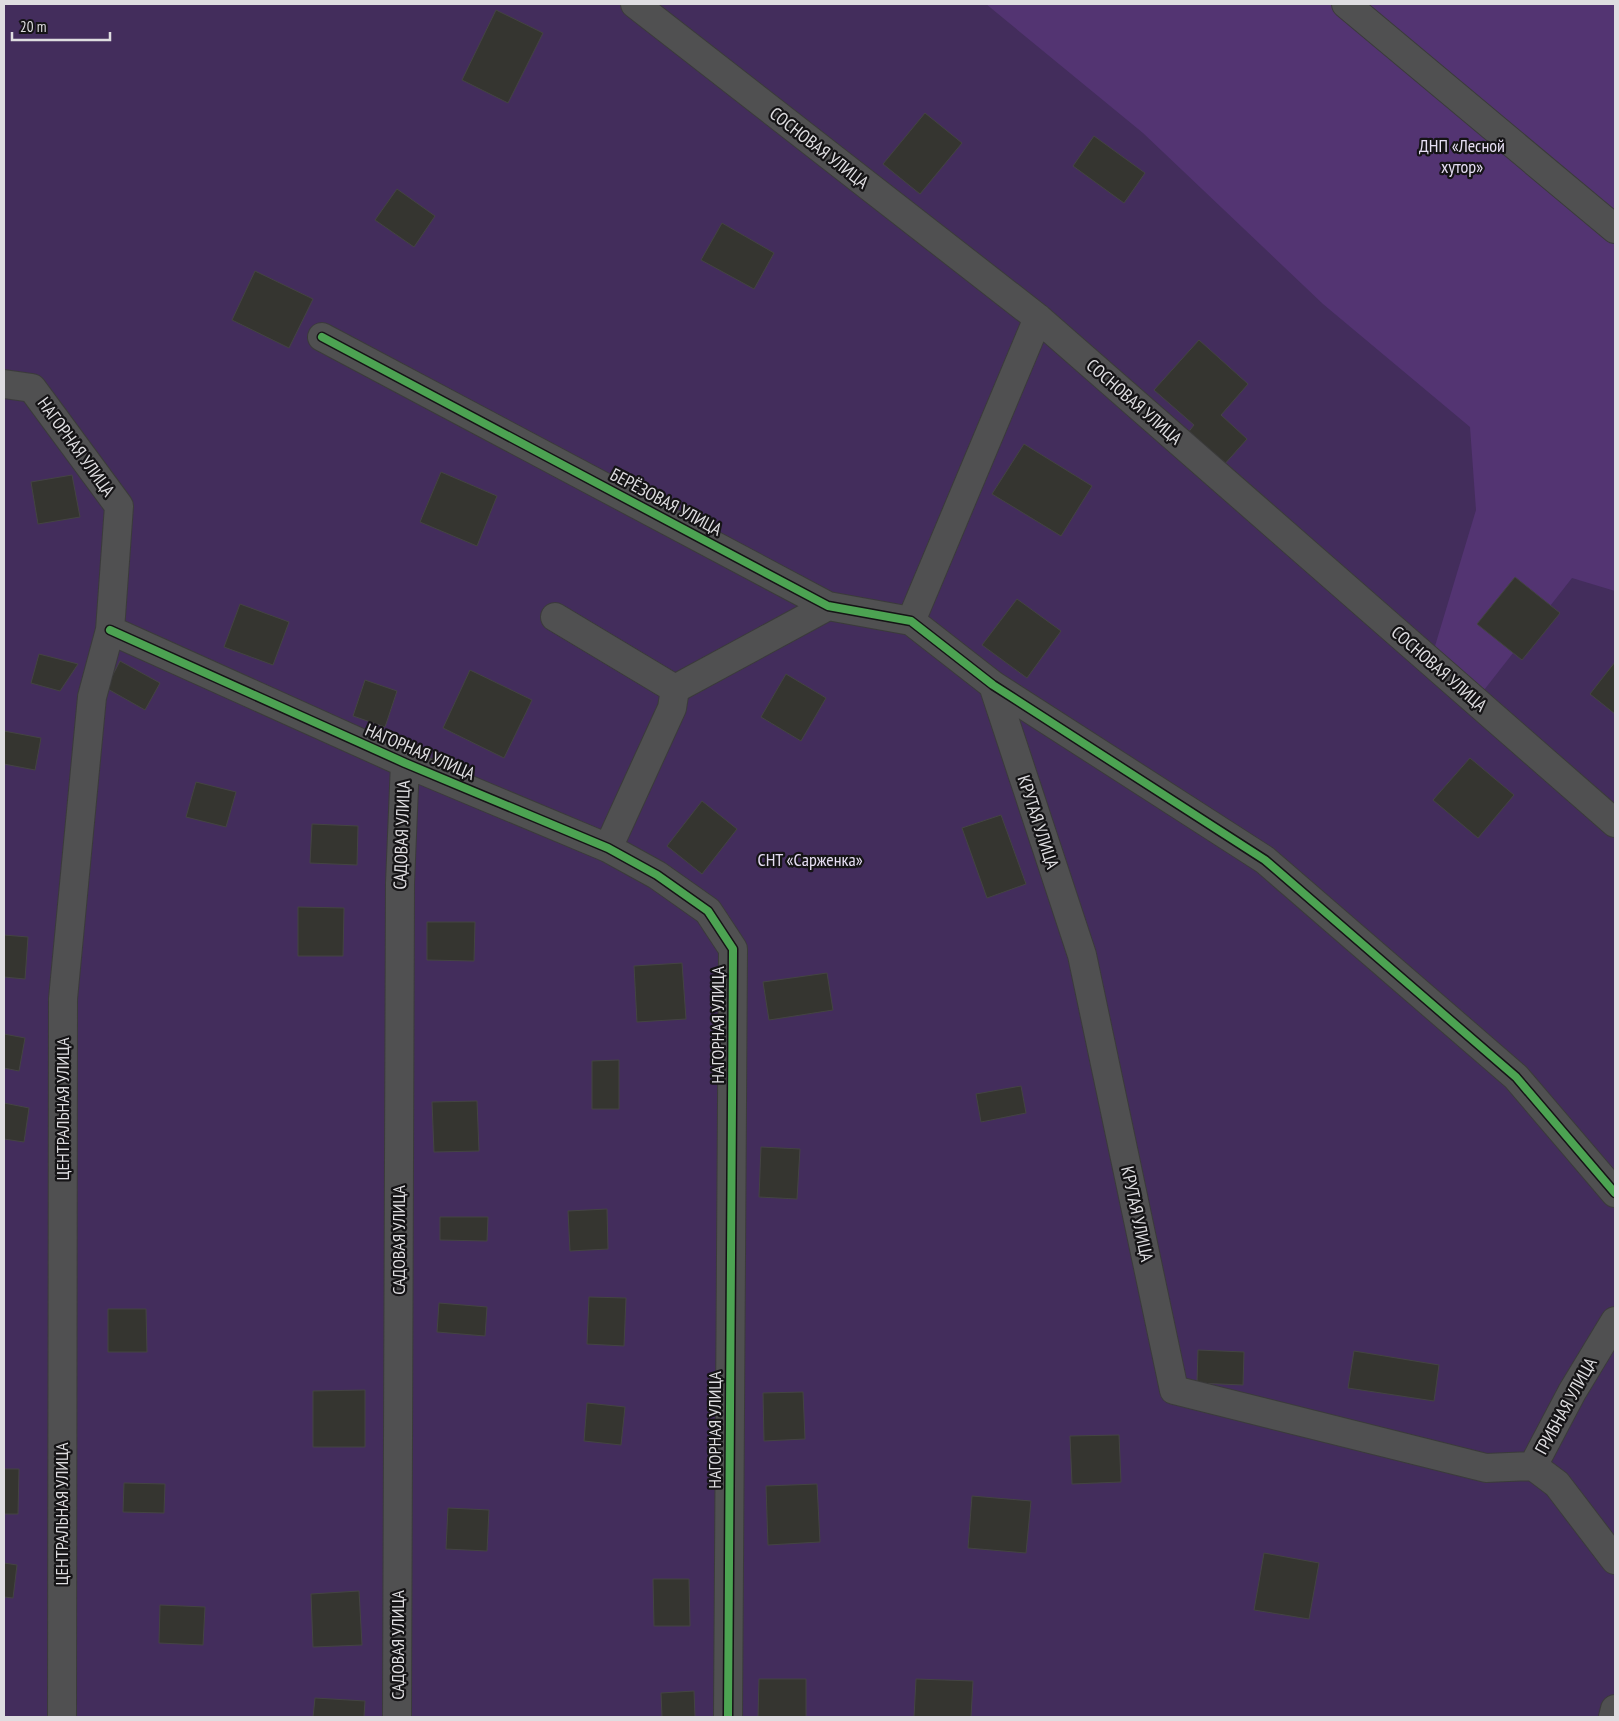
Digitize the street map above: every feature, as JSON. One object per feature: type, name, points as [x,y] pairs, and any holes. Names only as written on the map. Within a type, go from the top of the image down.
[{"type":"street","name":"СОСНОВАЯ УЛИЦА","points":[[635,4],[1038,318],[1615,823]]},
{"type":"street","points":[[1346,4],[1615,229]]},
{"type":"street","points":[[911,620],[1038,318]]},
{"type":"street","name":"БЕРЁЗОВАЯ УЛИЦА","points":[[322,337],[828,606],[911,620],[993,685],[1265,860],[1516,1077],[1615,1194]]},
{"type":"street","name":"НАГОРНАЯ УЛИЦА","points":[[4,384],[32,388],[119,506]]},
{"type":"street","name":"ЦЕНТРАЛЬНАЯ УЛИЦА","points":[[62,1717],[63,1000],[92,697],[110,630],[119,506]]},
{"type":"street","points":[[675,689],[828,606]]},
{"type":"street","points":[[554,618],[675,689]]},
{"type":"street","name":"НАГОРНАЯ УЛИЦА","points":[[110,630],[405,763],[608,848],[658,875],[708,911],[733,950],[728,1717]]},
{"type":"street","name":"КРУТАЯ УЛИЦА","points":[[993,685],[1082,955],[1174,1390],[1486,1468],[1533,1466]]},
{"type":"street","points":[[608,848],[672,708],[675,689]]},
{"type":"street","name":"САДОВАЯ УЛИЦА","points":[[397,1717],[400,883],[405,763]]},
{"type":"street","name":"ГРИБНАЯ УЛИЦА","points":[[1533,1466],[1572,1392],[1615,1321]]},
{"type":"street","points":[[1533,1466],[1557,1484],[1615,1560]]},
{"type":"street","points":[[1613,1717],[1615,1709]]},
{"type":"green space","name":"СНТ «Сарженка»","points":[[4,4],[1615,4],[1615,1717],[4,1717]]},
{"type":"green space","name":"ДНП «Лесной хутор»","points":[[986,4],[1615,4],[1615,591],[1572,578],[1477,699],[1432,656],[1476,510],[1470,427],[1323,304],[1143,133]]},
{"type":"building","points":[[496,10],[543,33],[508,103],[462,80]]},
{"type":"building","points":[[925,113],[962,143],[920,194],[883,164]]},
{"type":"building","points":[[1094,136],[1145,173],[1124,203],[1073,166]]},
{"type":"building","points":[[397,189],[435,216],[414,247],[375,220]]},
{"type":"building","points":[[722,223],[774,253],[754,289],[701,260]]},
{"type":"building","points":[[255,271],[313,299],[289,348],[232,320]]},
{"type":"building","points":[[1199,340],[1248,384],[1221,415],[1247,439],[1223,466],[1187,434],[1194,425],[1154,390]]},
{"type":"building","points":[[1024,444],[1092,486],[1061,536],[992,494]]},
{"type":"building","points":[[441,472],[497,496],[477,546],[420,522]]},
{"type":"building","points":[[72,475],[80,517],[38,524],[31,482]]},
{"type":"building","points":[[1515,577],[1560,613],[1522,660],[1477,624]]},
{"type":"building","points":[[1017,599],[1061,631],[1027,678],[982,645]]},
{"type":"building","points":[[240,604],[289,622],[273,665],[224,647]]},
{"type":"building","points":[[39,654],[78,664],[60,691],[31,683]]},
{"type":"building","points":[[120,661],[160,683],[145,710],[106,688]]},
{"type":"building","points":[[1615,662],[1615,714],[1590,694]]},
{"type":"building","points":[[470,670],[532,700],[504,758],[443,728]]},
{"type":"building","points":[[786,674],[826,698],[801,741],[761,717]]},
{"type":"building","points":[[365,680],[397,691],[385,727],[353,716]]},
{"type":"building","points":[[4,731],[41,738],[35,770],[4,764]]},
{"type":"building","points":[[1470,758],[1514,795],[1478,838],[1433,800]]},
{"type":"building","points":[[196,782],[236,792],[226,827],[186,817]]},
{"type":"building","points":[[702,801],[737,829],[702,874],[667,846]]},
{"type":"building","points":[[1001,815],[1026,884],[987,898],[962,828]]},
{"type":"building","points":[[312,824],[358,826],[357,865],[310,863]]},
{"type":"building","points":[[298,907],[344,908],[343,956],[298,956]]},
{"type":"building","points":[[427,922],[475,922],[474,961],[427,960]]},
{"type":"building","points":[[4,935],[28,937],[25,979],[4,977]]},
{"type":"building","points":[[682,963],[686,1019],[637,1022],[634,966]]},
{"type":"building","points":[[827,973],[833,1010],[769,1020],[763,982]]},
{"type":"building","points":[[4,1034],[25,1038],[19,1071],[4,1068]]},
{"type":"building","points":[[619,1060],[619,1109],[592,1109],[592,1061]]},
{"type":"building","points":[[1021,1086],[1026,1113],[981,1122],[976,1094]]},
{"type":"building","points":[[477,1101],[479,1151],[434,1152],[432,1102]]},
{"type":"building","points":[[4,1103],[29,1108],[24,1142],[4,1139]]},
{"type":"building","points":[[761,1147],[800,1149],[797,1199],[759,1197]]},
{"type":"building","points":[[607,1209],[608,1249],[570,1251],[568,1211]]},
{"type":"building","points":[[440,1217],[488,1217],[487,1241],[440,1240]]},
{"type":"building","points":[[589,1297],[626,1298],[624,1346],[587,1344]]},
{"type":"building","points":[[439,1303],[487,1307],[485,1336],[437,1332]]},
{"type":"building","points":[[108,1309],[146,1309],[147,1352],[108,1352]]},
{"type":"building","points":[[1198,1350],[1244,1352],[1243,1385],[1197,1383]]},
{"type":"building","points":[[1354,1351],[1439,1365],[1434,1401],[1348,1388]]},
{"type":"building","points":[[365,1390],[365,1447],[313,1447],[313,1391]]},
{"type":"building","points":[[803,1392],[805,1439],[764,1441],[763,1393]]},
{"type":"building","points":[[587,1403],[625,1407],[621,1445],[584,1441]]},
{"type":"building","points":[[1119,1435],[1121,1482],[1072,1484],[1070,1436]]},
{"type":"building","points":[[4,1469],[19,1469],[18,1514],[4,1514]]},
{"type":"building","points":[[124,1483],[165,1484],[164,1513],[123,1512]]},
{"type":"building","points":[[817,1484],[820,1542],[768,1545],[766,1486]]},
{"type":"building","points":[[972,1496],[1031,1501],[1026,1553],[968,1548]]},
{"type":"building","points":[[448,1508],[489,1510],[487,1551],[446,1549]]},
{"type":"building","points":[[1264,1553],[1319,1563],[1309,1619],[1254,1610]]},
{"type":"building","points":[[4,1563],[17,1565],[13,1598],[4,1597]]},
{"type":"building","points":[[653,1579],[689,1579],[690,1626],[654,1626]]},
{"type":"building","points":[[359,1591],[362,1645],[313,1647],[311,1594]]},
{"type":"building","points":[[160,1605],[205,1607],[203,1645],[159,1643]]},
{"type":"building","points":[[759,1679],[806,1679],[806,1717],[758,1717]]},
{"type":"building","points":[[916,1679],[973,1681],[971,1717],[914,1717]]},
{"type":"building","points":[[694,1691],[695,1717],[662,1717],[661,1693]]},
{"type":"building","points":[[315,1698],[365,1701],[364,1717],[313,1717]]},
{"type":"cycle path","points":[[322,337],[828,606],[911,621],[993,685],[1265,860],[1516,1077],[1615,1193]]},
{"type":"cycle path","points":[[110,630],[405,763],[608,848],[657,875],[708,911],[733,949],[728,1717]]}]
